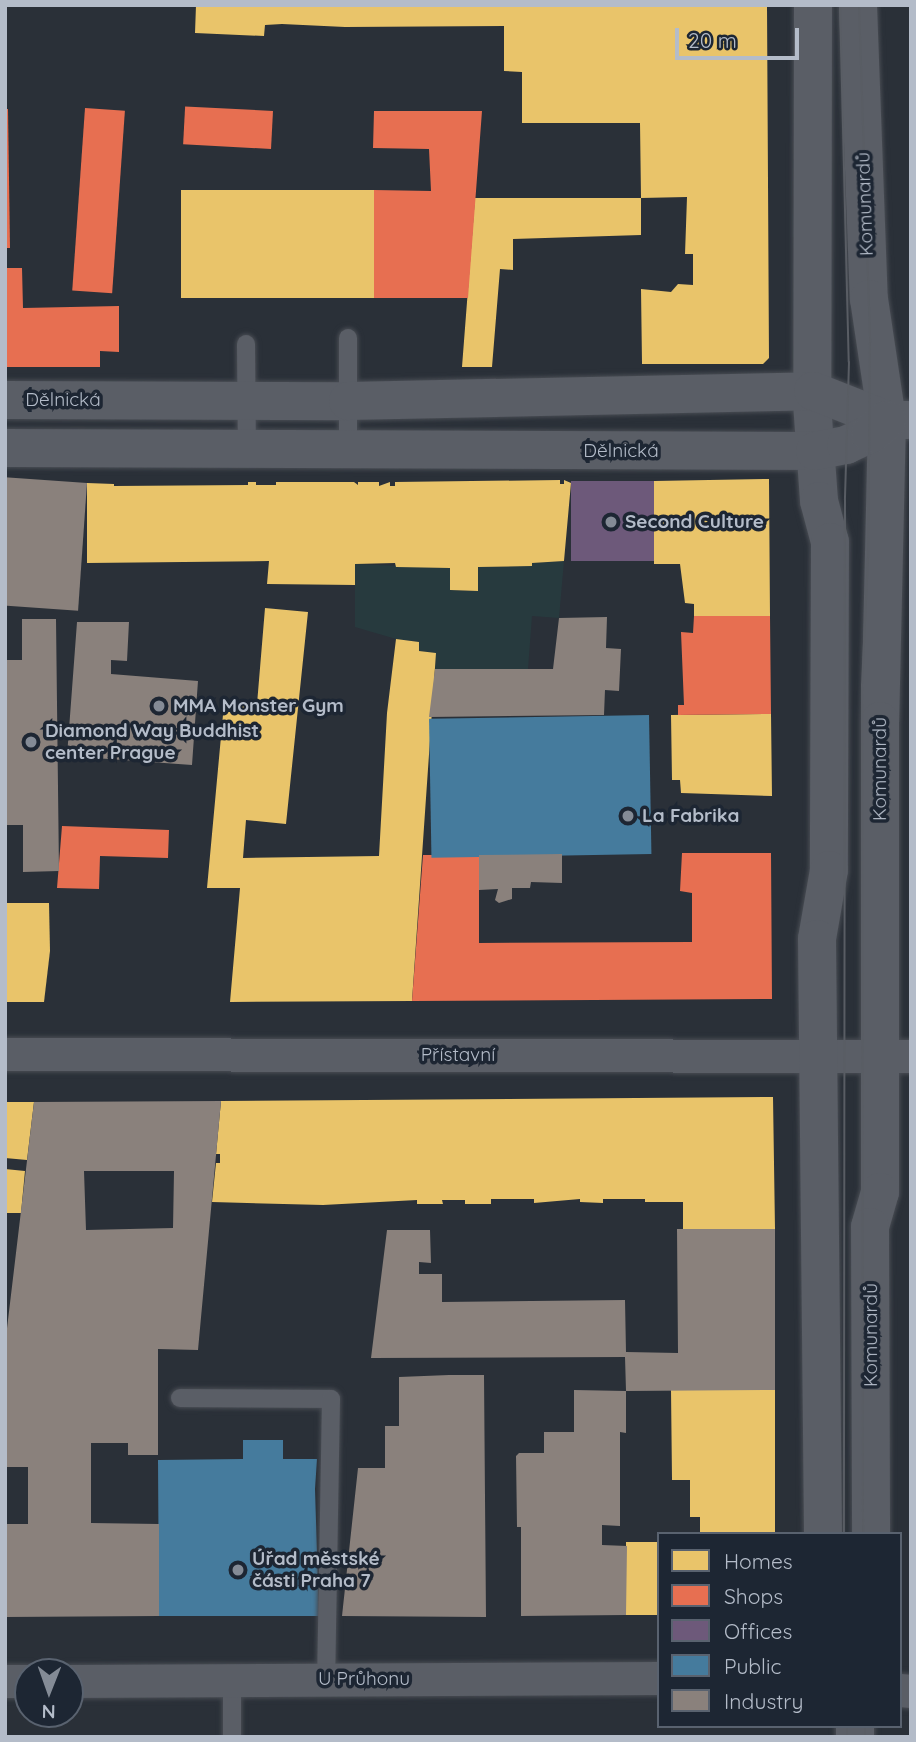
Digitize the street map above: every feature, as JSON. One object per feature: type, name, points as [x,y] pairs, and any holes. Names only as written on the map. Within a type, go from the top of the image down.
[{"type":"street","points":[[813,5],[815,451],[819,501],[831,542],[829,870],[817,939],[823,1532]]},
{"type":"street","name":"Komunardů","points":[[858,5],[869,299],[899,420],[880,721],[896,1056],[880,1192],[870,1227],[871,1532]]},
{"type":"street","name":"Dělnická","points":[[5,400],[348,401],[813,391],[899,420]]},
{"type":"street","name":"Dělnická","points":[[5,448],[815,451],[846,445],[899,420]]},
{"type":"street","name":"Přístavní","points":[[5,1054],[896,1056]]},
{"type":"street","name":"U Průhonu","points":[[84,1681],[657,1678]]},
{"type":"lane","points":[[348,338],[348,450]]},
{"type":"lane","points":[[246,344],[247,449]]},
{"type":"lane","points":[[180,1398],[331,1399],[326,1679]]},
{"type":"lane","points":[[232,1680],[232,1737]]},
{"type":"green space","points":[[564,561],[559,618],[532,616],[528,669],[435,669],[436,653],[419,651],[418,642],[396,639],[355,627],[355,564],[450,568],[450,590],[477,591],[478,567],[531,566],[532,563]]},
{"type":"building: Homes","points":[[196,5],[767,5],[769,358],[763,364],[642,364],[641,289],[671,292],[678,284],[693,285],[693,254],[685,254],[687,197],[641,198],[640,123],[522,123],[522,72],[504,71],[504,26],[345,27],[282,24],[265,25],[264,36],[195,33]]},
{"type":"building: Homes","points":[[181,190],[374,190],[374,298],[181,298]]},
{"type":"building: Homes","points":[[475,198],[641,198],[641,235],[513,239],[513,270],[500,269],[492,367],[462,367]]},
{"type":"building: Homes","points":[[769,479],[770,616],[694,616],[694,604],[685,603],[680,564],[654,564],[654,481]]},
{"type":"building: Homes","points":[[560,480],[560,484],[564,484],[564,480],[571,483],[564,561],[532,563],[532,566],[478,567],[478,591],[450,590],[450,568],[396,567],[395,563],[355,564],[355,585],[267,584],[269,561],[87,563],[87,483],[114,486],[248,485],[248,482],[256,482],[256,485],[276,485],[276,482],[354,482],[358,485],[358,482],[379,482],[379,486],[390,482],[390,486],[395,486],[395,482]]},
{"type":"building: Homes","points":[[265,608],[308,612],[286,824],[246,820],[243,858],[379,856],[387,713],[396,639],[419,642],[419,651],[436,653],[412,1001],[230,1002],[240,888],[207,888],[224,704],[257,704]]},
{"type":"building: Homes","points":[[771,714],[772,796],[681,793],[680,780],[672,780],[671,715]]},
{"type":"building: Homes","points":[[5,903],[49,903],[50,951],[44,1002],[5,1002]]},
{"type":"building: Homes","points":[[773,1097],[775,1229],[683,1229],[683,1202],[645,1202],[645,1199],[603,1199],[603,1203],[580,1202],[580,1199],[534,1203],[534,1199],[491,1199],[491,1204],[465,1204],[465,1200],[442,1200],[443,1204],[417,1204],[417,1200],[323,1205],[212,1202],[216,1163],[220,1163],[220,1154],[216,1154],[221,1101]]},
{"type":"building: Homes","points":[[5,1102],[34,1102],[27,1160],[5,1158]]},
{"type":"building: Homes","points":[[5,1169],[25,1171],[21,1213],[5,1213]]},
{"type":"building: Homes","points":[[671,1390],[775,1390],[775,1532],[700,1532],[700,1517],[690,1517],[690,1480],[672,1480]]},
{"type":"building: Homes","points":[[626,1542],[657,1542],[657,1615],[626,1615]]},
{"type":"building: Shops","points":[[185,106],[273,111],[271,149],[183,144]]},
{"type":"building: Shops","points":[[85,108],[125,111],[112,293],[72,291]]},
{"type":"building: Shops","points":[[5,109],[8,109],[10,248],[5,248]]},
{"type":"building: Shops","points":[[374,111],[482,111],[468,298],[374,298],[374,190],[431,191],[429,149],[373,148]]},
{"type":"building: Shops","points":[[5,268],[22,268],[23,308],[119,306],[119,352],[100,351],[100,367],[5,367]]},
{"type":"building: Shops","points":[[694,616],[770,616],[771,714],[678,715],[678,705],[684,705],[681,632],[693,633]]},
{"type":"building: Shops","points":[[62,826],[169,830],[168,858],[100,856],[99,889],[57,888]]},
{"type":"building: Shops","points":[[682,853],[771,853],[772,999],[412,1001],[423,855],[479,855],[479,943],[692,942],[692,893],[680,891]]},
{"type":"building: Offices","name":"Second Culture","points":[[571,481],[654,481],[654,561],[571,561]]},
{"type":"building: Public","points":[[649,715],[651,854],[431,858],[429,719]]},
{"type":"building: Public","name":"Úřad městské části Praha 7","points":[[243,1440],[283,1440],[283,1459],[317,1459],[315,1489],[319,1616],[159,1616],[158,1460],[243,1459]]},
{"type":"building: Industry","points":[[5,477],[87,483],[78,611],[5,606]]},
{"type":"building: Industry","points":[[607,617],[606,648],[621,649],[619,691],[605,690],[604,715],[429,717],[435,669],[553,669],[559,618]]},
{"type":"building: Industry","name":"Diamond Way Buddhist center Prague","points":[[22,619],[56,619],[59,871],[23,872],[23,825],[5,825],[5,660],[22,660]]},
{"type":"building: Industry","points":[[77,622],[129,622],[127,661],[111,660],[111,674],[198,681],[192,765],[67,756]]},
{"type":"building: Industry","points":[[562,854],[562,883],[531,882],[530,888],[512,888],[512,899],[499,903],[495,900],[498,889],[479,890],[479,855]]},
{"type":"building: Industry","points":[[221,1101],[198,1350],[158,1349],[158,1455],[128,1455],[128,1443],[91,1443],[91,1523],[159,1524],[159,1616],[5,1617],[5,1524],[28,1524],[28,1467],[5,1467],[5,1345],[34,1102]],"holes":[[[84,1171],[174,1171],[173,1228],[86,1230]]]},
{"type":"building: Industry","points":[[677,1229],[775,1229],[775,1390],[626,1391],[625,1357],[371,1358],[387,1230],[430,1230],[431,1263],[419,1262],[419,1274],[442,1274],[442,1302],[625,1300],[626,1352],[678,1353]]},
{"type":"building: Industry","points":[[484,1375],[486,1617],[342,1616],[358,1468],[385,1468],[385,1426],[399,1426],[399,1377]]},
{"type":"building: Industry","points":[[574,1390],[626,1391],[626,1433],[620,1432],[620,1526],[602,1525],[602,1545],[627,1546],[626,1615],[521,1616],[521,1527],[517,1527],[516,1456],[519,1453],[544,1453],[544,1432],[574,1432]]},
{"type":"tram line","points":[[840,5],[849,362],[845,500],[844,1532]]},
{"type":"tram line","points":[[859,5],[870,343],[868,558],[862,684],[863,1532]]},
{"type":"tram line","points":[[847,1728],[847,1737]]},
{"type":"tram line","points":[[865,1728],[865,1737]]},
{"type":"place","name":"Second Culture","points":[[611,522]]},
{"type":"place","name":"MMA Monster Gym","points":[[159,706]]},
{"type":"place","name":"Diamond Way Buddhist center Prague","points":[[31,742]]},
{"type":"place","name":"La Fabrika","points":[[628,816]]},
{"type":"place","name":"Úřad městské části Praha 7","points":[[238,1570]]}]
